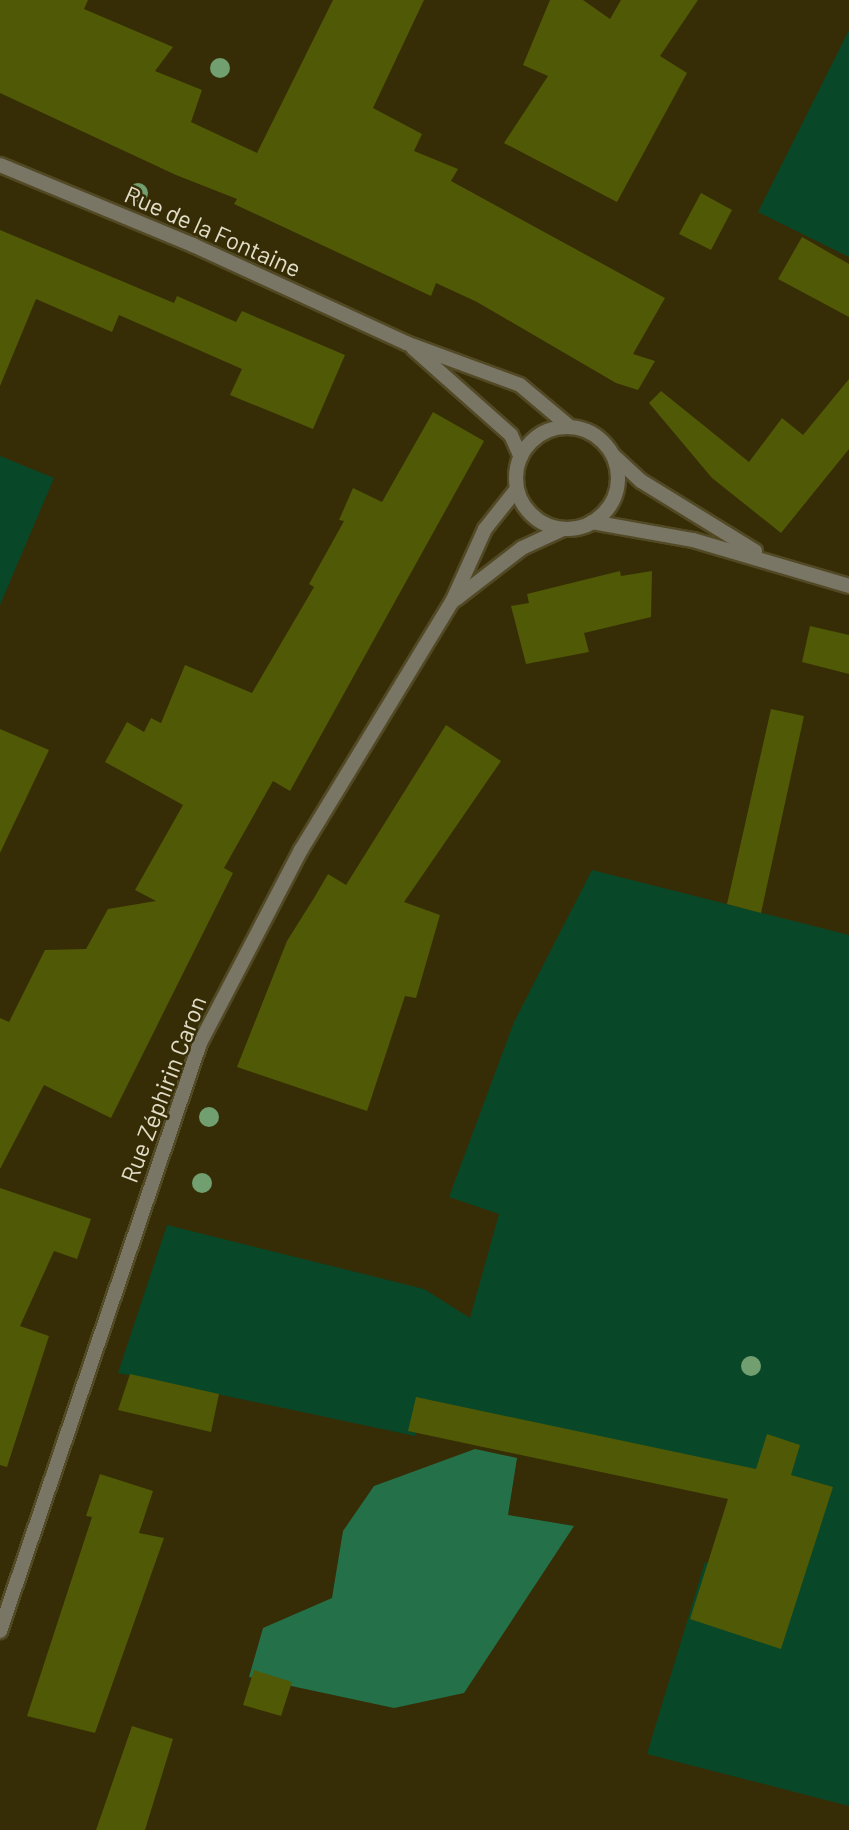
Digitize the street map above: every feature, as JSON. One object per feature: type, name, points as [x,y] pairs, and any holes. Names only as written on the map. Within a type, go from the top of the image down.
[{"type":"street","name":"Rue de la Fontaine","points":[[0,165],[193,245],[407,343],[520,385],[570,427]]},
{"type":"street","name":"Rue de la Fontaine","points":[[407,343],[511,435],[521,457]]},
{"type":"street","points":[[771,561],[641,481],[614,456],[600,438],[570,427],[540,434],[521,457],[516,490],[526,509],[542,523],[563,529],[592,522],[634,526],[771,561],[849,586]]},
{"type":"street","points":[[592,522],[615,498],[619,476],[614,456]]},
{"type":"street","name":"Rue Zéphirin Caron","points":[[0,1631],[200,1043],[301,850],[452,603],[485,529],[516,490]]},
{"type":"street","name":"Rue Zéphirin Caron","points":[[452,603],[522,548],[563,529]]},
{"type":"green space","points":[[849,30],[849,257],[758,212]]},
{"type":"green space","points":[[0,456],[54,478],[0,605]]},
{"type":"green space","points":[[592,870],[849,935],[849,1806],[647,1754],[705,1562],[721,1566],[748,1471],[422,1402],[415,1436],[118,1373],[167,1225],[424,1289],[470,1318],[499,1214],[449,1197],[514,1022]]},
{"type":"green space","points":[[475,1449],[517,1458],[508,1515],[574,1526],[464,1693],[394,1708],[249,1677],[263,1628],[332,1598],[343,1531],[374,1486]]},
{"type":"building","points":[[0,0],[88,0],[84,9],[173,47],[155,71],[202,90],[191,122],[257,153],[333,0],[424,0],[373,108],[422,134],[414,151],[458,169],[451,181],[665,298],[633,354],[655,361],[638,390],[616,383],[477,302],[436,283],[431,296],[234,204],[237,199],[176,175],[0,93]]},
{"type":"building","points":[[550,0],[583,0],[610,19],[621,0],[698,0],[660,56],[687,73],[617,202],[504,143],[548,76],[523,65]]},
{"type":"building","points":[[701,193],[732,210],[711,250],[679,234]]},
{"type":"building","points":[[0,230],[174,303],[177,296],[236,322],[242,311],[345,355],[313,429],[230,395],[242,369],[119,315],[112,332],[36,299],[0,386]]},
{"type":"building","points":[[802,237],[849,264],[849,317],[778,279]]},
{"type":"building","points":[[849,379],[849,449],[781,533],[712,478],[649,403],[661,391],[749,462],[782,418],[803,435]]},
{"type":"building","points":[[433,412],[484,441],[290,791],[273,781],[224,868],[233,873],[111,1118],[44,1085],[0,1169],[0,1018],[9,1022],[45,950],[86,949],[108,909],[156,901],[135,890],[183,805],[105,762],[127,722],[144,732],[151,718],[161,723],[185,665],[252,693],[314,587],[309,584],[344,521],[339,520],[353,488],[382,502]]},
{"type":"building","points":[[620,571],[621,576],[652,571],[651,617],[584,633],[589,652],[526,664],[511,606],[529,603],[527,594]]},
{"type":"building","points":[[810,626],[849,635],[849,674],[802,662]]},
{"type":"building","points":[[771,709],[804,716],[761,913],[727,904]]},
{"type":"building","points":[[446,725],[501,761],[404,902],[440,915],[416,998],[405,996],[367,1111],[237,1067],[287,941],[328,874],[346,885]]},
{"type":"building","points":[[0,729],[49,750],[0,853]]},
{"type":"building","points":[[0,1188],[91,1219],[77,1259],[54,1251],[20,1326],[49,1336],[7,1467],[0,1465]]},
{"type":"building","points":[[130,1374],[219,1394],[211,1432],[118,1410]]},
{"type":"building","points":[[416,1397],[756,1469],[767,1434],[800,1445],[791,1475],[833,1487],[781,1649],[690,1619],[728,1499],[408,1431]]},
{"type":"building","points":[[100,1474],[153,1491],[139,1533],[164,1538],[95,1733],[27,1716],[92,1517],[86,1516]]},
{"type":"building","points":[[254,1670],[292,1682],[281,1716],[243,1705]]},
{"type":"building","points":[[132,1726],[173,1739],[145,1830],[96,1830]]}]
